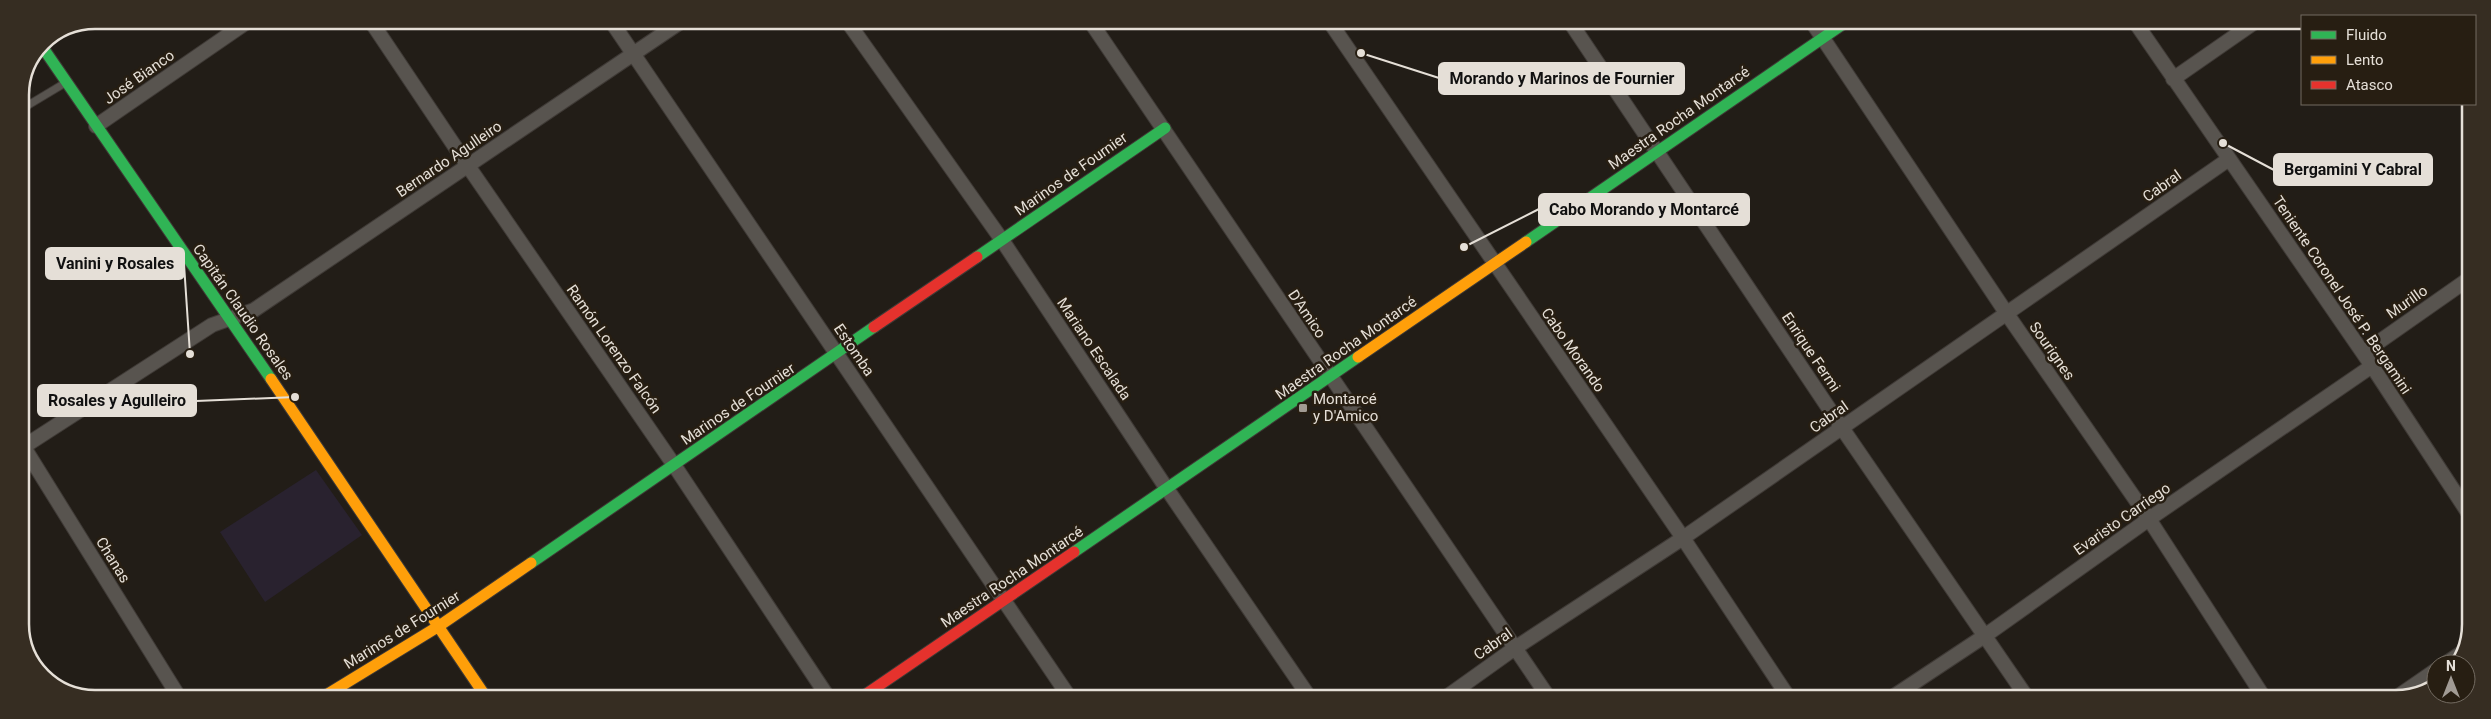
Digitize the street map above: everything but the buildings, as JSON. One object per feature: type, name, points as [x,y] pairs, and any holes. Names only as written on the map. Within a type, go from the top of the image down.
[{"type":"street","name":"José Bianco","points":[[96,126],[237,29]]},
{"type":"street","name":"Ramón Lorenzo Falcón","points":[[376,29],[674,465],[823,690]]},
{"type":"street","name":"Estomba","points":[[617,29],[1065,690]]},
{"type":"street","name":"Bernardo Agulleiro","points":[[29,440],[212,325],[254,310],[670,29]]},
{"type":"street","name":"Mariano Escalada","points":[[854,29],[1002,240],[1167,490],[1304,690]]},
{"type":"street","name":"D'Amico","points":[[1096,29],[1165,128],[1329,376],[1544,690]]},
{"type":"street","name":"Cabo Morando","points":[[1334,29],[1492,263],[1683,538],[1784,690]]},
{"type":"street","name":"Enrique Fermi","points":[[1575,29],[1842,428],[2022,690]]},
{"type":"street","name":"Sourignes","points":[[1817,29],[2007,314],[2149,519],[2259,690]]},
{"type":"street","name":"Maestra Rocha Montarcé","points":[[872,690],[1167,490],[1492,263],[1836,29]]},
{"type":"street","name":"Teniente Coronel José P. Bergamini","points":[[2140,29],[2372,366],[2462,503]]},
{"type":"street","points":[[2173,79],[2245,29]]},
{"type":"street","name":"Capitán Claudio Rosales","points":[[45,51],[231,319],[481,690]]},
{"type":"street","name":"Marinos de Fournier","points":[[334,690],[439,626],[837,355],[1165,128]]},
{"type":"street","name":"Cabral","points":[[1456,690],[1516,648],[1683,538],[2229,159]]},
{"type":"street","name":"Murillo","points":[[2363,353],[2462,284]]},
{"type":"street","name":"Evaristo Carriego","points":[[1903,690],[1986,635],[2149,519],[2372,366]]},
{"type":"street","name":"Chanas","points":[[29,458],[175,690]]},
{"type":"street","points":[[2408,689],[2426,677]]},
{"type":"lane","points":[[29,105],[66,83]]},
{"type":"shaded area","points":[[316,470],[362,535],[265,602],[220,532]]},
{"type":"traffic: fast","points":[[1526,242],[1836,29]]},
{"type":"traffic: fast","points":[[45,51],[271,379]]},
{"type":"traffic: fast","points":[[977,257],[1165,128]]},
{"type":"traffic: fast","points":[[531,563],[874,327]]},
{"type":"traffic: fast","points":[[1074,552],[1358,357]]},
{"type":"traffic: slow","points":[[1358,357],[1526,242]]},
{"type":"traffic: slow","points":[[271,379],[481,690]]},
{"type":"traffic: slow","points":[[334,690],[439,626],[531,563]]},
{"type":"traffic: jam","points":[[874,327],[977,257]]},
{"type":"traffic: jam","points":[[872,690],[1074,552]]},
{"type":"place","name":"Morando y Marinos de Fournier","points":[[1361,53]]},
{"type":"place","name":"Bergamini Y Cabral","points":[[2223,143]]},
{"type":"place","name":"Cabo Morando y Montarcé","points":[[1464,247]]},
{"type":"place","name":"Vanini y Rosales","points":[[190,354]]},
{"type":"place","name":"Rosales y Agulleiro","points":[[295,397]]},
{"type":"place","name":"Montarcé y D'Amico","points":[[1303,408]]}]
